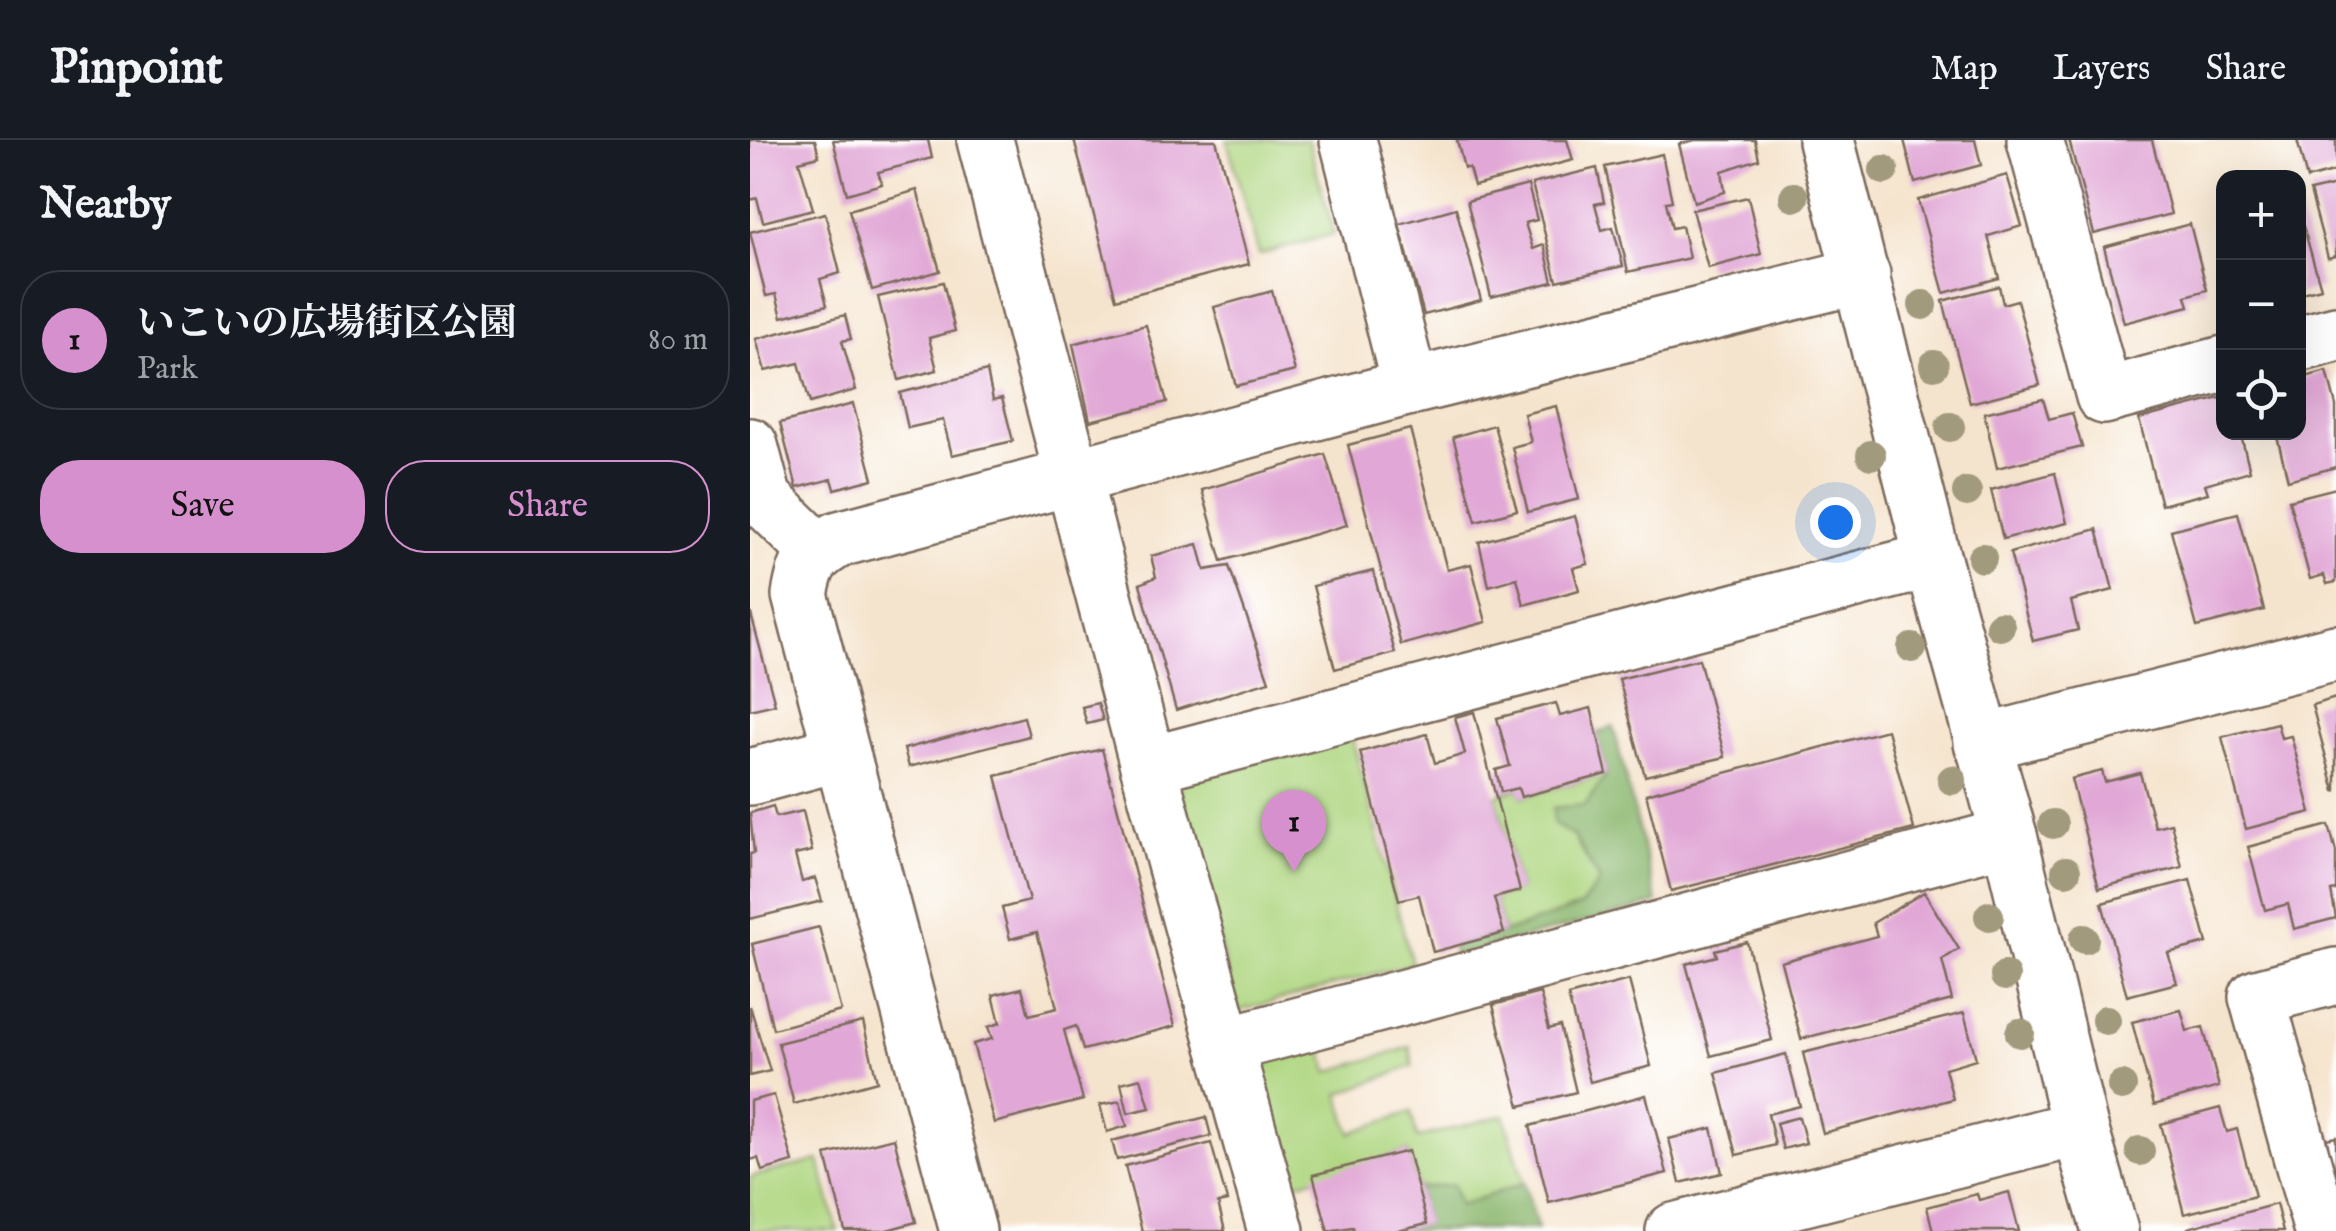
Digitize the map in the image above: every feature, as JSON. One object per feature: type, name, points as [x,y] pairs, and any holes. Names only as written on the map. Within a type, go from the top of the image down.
[{"type":"street","points":[[984,140],[1148,765],[1276,1231]]},
{"type":"street","points":[[1348,140],[1410,388]]},
{"type":"street","points":[[1826,140],[1933,560],[2009,836],[2080,1128],[2110,1231]]},
{"type":"street","points":[[2035,140],[2104,396],[2216,366]]},
{"type":"street","points":[[968,1231],[800,595],[805,567],[818,552],[839,539],[1410,388],[1862,276]]},
{"type":"street","points":[[2306,342],[2336,334]]},
{"type":"street","points":[[750,446],[764,499],[818,552]]},
{"type":"street","points":[[1148,765],[1933,560]]},
{"type":"street","points":[[1982,743],[2336,653]]},
{"type":"street","points":[[750,777],[840,753]]},
{"type":"street","points":[[1225,1045],[2009,836]]},
{"type":"street","points":[[2322,1231],[2256,997],[2336,976]]},
{"type":"street","points":[[1674,1231],[2080,1128]]},
{"type":"green space","points":[[1227,140],[1308,140],[1334,234],[1259,255]]},
{"type":"green space","points":[[1613,726],[1657,903],[1454,957],[1452,947],[1581,906],[1600,881],[1574,837],[1554,824],[1553,808],[1585,805],[1607,774],[1597,734]]},
{"type":"green space","points":[[1351,734],[1412,964],[1238,1011],[1177,781]]},
{"type":"green space","points":[[1607,774],[1585,806],[1554,808],[1554,824],[1574,836],[1600,881],[1581,906],[1504,933],[1494,898],[1520,890],[1496,796],[1518,788],[1522,797]]},
{"type":"green space","points":[[1321,1041],[1328,1072],[1410,1047],[1413,1066],[1339,1094],[1351,1133],[1411,1112],[1417,1138],[1504,1115],[1524,1183],[1459,1206],[1453,1185],[1418,1188],[1408,1151],[1287,1186],[1259,1078],[1273,1053]]},
{"type":"green space","points":[[819,1160],[838,1231],[750,1231],[750,1177]]},
{"type":"green space","points":[[1524,1183],[1538,1229],[1398,1231],[1427,1224],[1418,1188],[1453,1185],[1459,1206]]},
{"type":"building","points":[[750,140],[815,140],[819,156],[799,161],[813,209],[763,222],[757,198],[750,200]]},
{"type":"building","points":[[833,140],[928,140],[932,158],[878,172],[882,184],[847,194]]},
{"type":"building","points":[[1074,140],[1216,140],[1249,264],[1116,299]]},
{"type":"building","points":[[1457,140],[1567,140],[1573,160],[1474,186],[1469,168],[1464,168]]},
{"type":"building","points":[[1695,140],[1755,140],[1759,159],[1722,171],[1725,192],[1694,202],[1679,144]]},
{"type":"building","points":[[1904,140],[1975,140],[1981,165],[1915,183]]},
{"type":"building","points":[[2069,140],[2152,140],[2171,214],[2094,234]]},
{"type":"building","points":[[2297,140],[2336,140],[2336,171],[2307,179]]},
{"type":"building","points":[[1662,154],[1672,201],[1666,202],[1672,228],[1682,226],[1689,258],[1628,272],[1605,167]]},
{"type":"building","points":[[1597,168],[1604,202],[1595,204],[1602,230],[1613,227],[1623,266],[1557,281],[1532,184]]},
{"type":"building","points":[[2007,175],[2022,226],[1988,236],[1999,278],[1944,293],[1918,200]]},
{"type":"building","points":[[1528,185],[1537,220],[1525,223],[1533,249],[1544,245],[1553,282],[1491,297],[1467,201]]},
{"type":"building","points":[[2336,185],[2336,256],[2328,258],[2310,191]]},
{"type":"building","points":[[917,190],[940,271],[872,290],[849,210]]},
{"type":"building","points":[[1748,197],[1761,254],[1708,268],[1692,210]]},
{"type":"building","points":[[1456,208],[1481,300],[1424,315],[1399,224]]},
{"type":"building","points":[[825,213],[840,273],[820,279],[827,305],[782,317],[776,294],[766,296],[750,232]]},
{"type":"building","points":[[2190,224],[2207,290],[2186,296],[2189,306],[2124,323],[2104,247]]},
{"type":"building","points":[[2306,236],[2321,288],[2306,292]]},
{"type":"building","points":[[943,282],[955,331],[929,338],[937,370],[899,380],[878,297]]},
{"type":"building","points":[[1999,286],[2003,304],[2017,300],[2040,385],[1970,403],[1943,301]]},
{"type":"building","points":[[1272,291],[1295,371],[1236,386],[1214,307]]},
{"type":"building","points":[[845,315],[851,339],[842,341],[856,390],[810,403],[799,363],[765,371],[756,339]]},
{"type":"building","points":[[1146,325],[1167,402],[1090,421],[1073,344]]},
{"type":"building","points":[[987,371],[993,400],[1002,398],[1013,441],[952,455],[943,420],[908,428],[900,393]]},
{"type":"building","points":[[2327,371],[2336,406],[2336,467],[2288,480],[2278,440],[2306,440],[2306,377]]},
{"type":"building","points":[[2043,399],[2049,419],[2072,413],[2082,447],[1997,468],[1984,413]]},
{"type":"building","points":[[2216,399],[2216,440],[2242,440],[2250,471],[2205,484],[2208,493],[2161,505],[2139,419]]},
{"type":"building","points":[[853,404],[873,479],[835,489],[832,479],[797,488],[780,423]]},
{"type":"building","points":[[1556,406],[1579,499],[1528,512],[1512,447],[1531,442],[1524,414]]},
{"type":"building","points":[[1494,425],[1517,510],[1476,521],[1453,437]]},
{"type":"building","points":[[1410,429],[1447,570],[1471,564],[1486,622],[1401,645],[1348,445]]},
{"type":"building","points":[[1325,454],[1347,525],[1222,561],[1202,490]]},
{"type":"building","points":[[2055,473],[2067,523],[2003,539],[1991,490]]},
{"type":"building","points":[[2336,488],[2336,582],[2327,584],[2324,575],[2310,579],[2289,500]]},
{"type":"building","points":[[2238,513],[2264,610],[2197,627],[2171,530]]},
{"type":"building","points":[[1575,516],[1588,564],[1573,568],[1579,590],[1524,605],[1517,578],[1489,586],[1479,542]]},
{"type":"building","points":[[2097,529],[2113,590],[2071,601],[2078,630],[2033,641],[2010,553]]},
{"type":"building","points":[[1198,544],[1205,570],[1229,566],[1269,681],[1176,710],[1140,584],[1156,577],[1151,556]]},
{"type":"building","points":[[1373,571],[1395,653],[1335,669],[1313,586]]},
{"type":"building","points":[[750,615],[775,704],[750,710]]},
{"type":"building","points":[[1699,659],[1725,757],[1645,776],[1619,679]]},
{"type":"building","points":[[2336,698],[2336,791],[2335,791],[2312,705]]},
{"type":"building","points":[[1098,703],[1103,720],[1087,724],[1082,707]]},
{"type":"building","points":[[1556,703],[1560,716],[1591,708],[1607,774],[1521,797],[1518,788],[1501,792],[1496,770],[1510,766],[1497,718]]},
{"type":"building","points":[[1474,712],[1520,891],[1494,898],[1504,933],[1433,952],[1419,895],[1399,900],[1360,752],[1427,734],[1435,763],[1465,754],[1455,717]]},
{"type":"building","points":[[1024,717],[1029,736],[909,767],[904,749]]},
{"type":"building","points":[[2277,723],[2281,738],[2291,736],[2311,812],[2246,829],[2222,737]]},
{"type":"building","points":[[1887,730],[1914,829],[1671,891],[1646,794]]},
{"type":"building","points":[[1102,749],[1175,1026],[1083,1050],[1076,1026],[1064,1030],[1083,1100],[994,1123],[973,1044],[992,1039],[988,1027],[1000,1023],[993,995],[1022,988],[1029,1015],[1057,1008],[1037,932],[1010,939],[1002,908],[1029,901],[996,776]]},
{"type":"building","points":[[2102,771],[2105,782],[2140,773],[2155,827],[2171,823],[2182,867],[2099,888],[2071,779]]},
{"type":"building","points":[[773,806],[776,817],[803,811],[812,851],[795,855],[802,882],[815,878],[822,901],[750,919],[750,854],[754,853],[750,813]]},
{"type":"building","points":[[2329,825],[2336,852],[2336,890],[2331,891],[2336,918],[2294,929],[2288,904],[2265,910],[2248,847]]},
{"type":"building","points":[[2190,880],[2207,943],[2168,953],[2177,983],[2127,996],[2102,903]]},
{"type":"building","points":[[1924,892],[1959,949],[1942,960],[1952,1000],[1801,1039],[1781,962],[1877,936],[1873,923]]},
{"type":"building","points":[[819,927],[841,1011],[773,1029],[752,944]]},
{"type":"building","points":[[1747,942],[1772,1040],[1711,1056],[1686,964],[1717,956],[1715,950]]},
{"type":"building","points":[[1629,980],[1651,1066],[1590,1082],[1568,996]]},
{"type":"building","points":[[1540,993],[1549,1029],[1560,1026],[1576,1092],[1520,1106],[1493,1005]]},
{"type":"building","points":[[750,1006],[770,1071],[750,1076]]},
{"type":"building","points":[[2181,1010],[2187,1031],[2203,1027],[2219,1087],[2154,1105],[2132,1022]]},
{"type":"building","points":[[1964,1013],[1976,1059],[1945,1068],[1953,1099],[1823,1133],[1803,1053]]},
{"type":"building","points":[[863,1022],[877,1081],[794,1104],[778,1043]]},
{"type":"building","points":[[1786,1054],[1800,1106],[1768,1114],[1775,1145],[1737,1155],[1716,1073]]},
{"type":"building","points":[[1141,1078],[1150,1108],[1128,1113],[1121,1083]]},
{"type":"building","points":[[774,1095],[793,1162],[762,1171],[758,1158],[750,1160],[750,1101]]},
{"type":"building","points":[[1646,1095],[1667,1173],[1549,1203],[1530,1126]]},
{"type":"building","points":[[1120,1101],[1127,1126],[1107,1132],[1100,1105]]},
{"type":"building","points":[[2220,1108],[2227,1132],[2237,1129],[2255,1196],[2184,1214],[2161,1124]]},
{"type":"building","points":[[1206,1117],[1211,1136],[1117,1160],[1112,1141]]},
{"type":"building","points":[[1799,1117],[1806,1143],[1783,1149],[1776,1123]]},
{"type":"building","points":[[1712,1128],[1722,1173],[1680,1183],[1669,1139]]},
{"type":"building","points":[[2336,1137],[2336,1173],[2335,1173],[2326,1139]]},
{"type":"building","points":[[894,1138],[916,1222],[883,1231],[845,1231],[826,1155]]},
{"type":"building","points":[[1211,1143],[1227,1201],[1218,1203],[1225,1231],[1142,1231],[1125,1166]]},
{"type":"building","points":[[1408,1151],[1427,1224],[1398,1231],[1354,1231],[1353,1227],[1328,1231],[1313,1175]]},
{"type":"building","points":[[2009,1192],[2019,1231],[1933,1231],[1927,1207],[1977,1194],[1979,1200]]},
{"type":"building","points":[[2276,1204],[2283,1231],[2188,1228]]},
{"type":"place","name":"いこいの広場街区公園","points":[[1294,872]]}]
